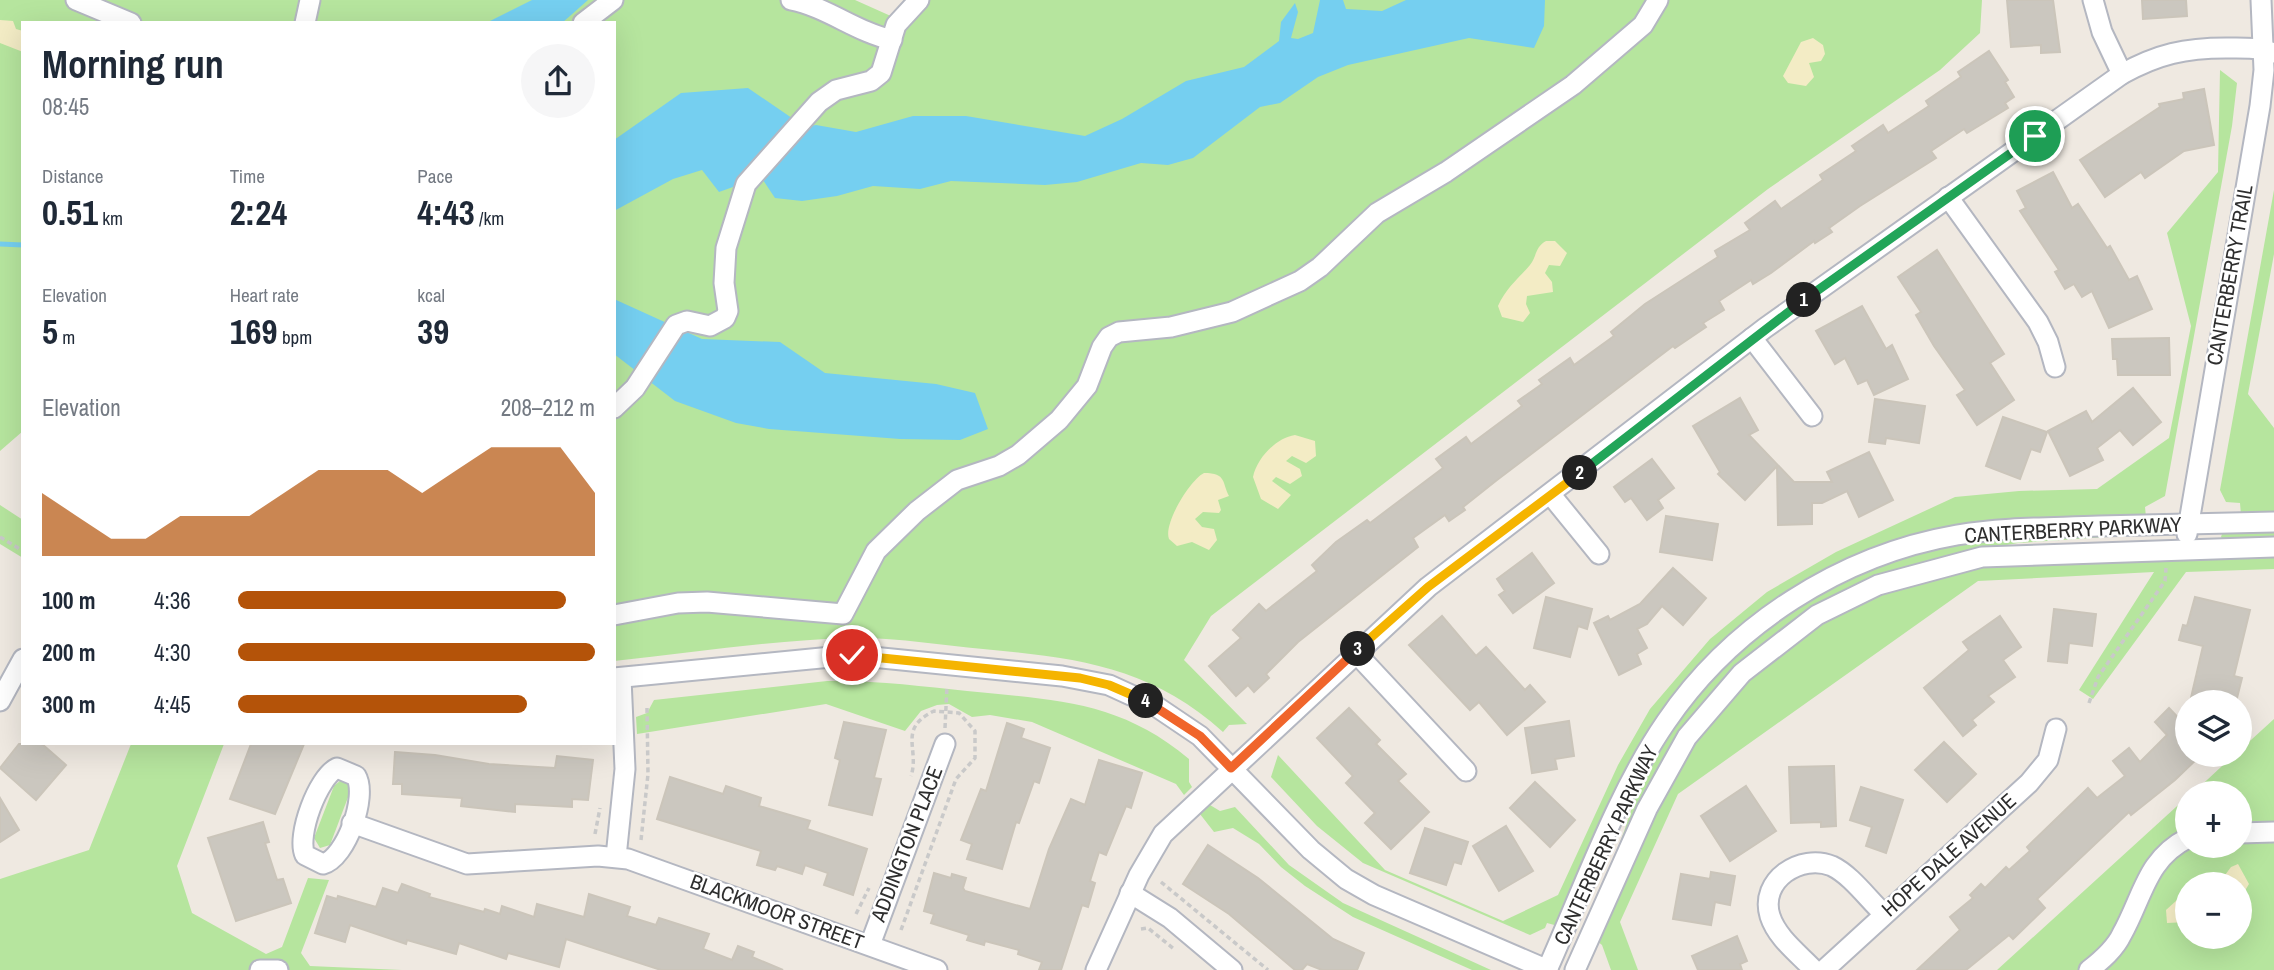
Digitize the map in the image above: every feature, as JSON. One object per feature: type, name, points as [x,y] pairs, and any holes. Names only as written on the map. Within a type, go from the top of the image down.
[{"type":"street","points":[[76,0],[126,21]]},
{"type":"street","points":[[586,21],[613,0]]},
{"type":"street","points":[[791,0],[839,16],[871,35],[892,40]]},
{"type":"street","points":[[616,406],[643,377],[676,325],[687,321],[710,326],[724,318],[728,311],[724,283],[726,248],[746,184],[827,96],[871,81],[881,73],[896,24],[919,0]]},
{"type":"street","points":[[616,615],[678,603],[707,602],[843,614],[876,551],[917,511],[957,480],[1018,455],[1065,414],[1087,386],[1102,347],[1109,337],[1119,332],[1171,327],[1232,312],[1300,281],[1320,267],[1377,213],[1446,172],[1573,85],[1643,25],[1658,0]]},
{"type":"street","points":[[2093,0],[2102,32],[2122,74]]},
{"type":"street","name":"CANTERBERRY TRAIL","points":[[2187,550],[2187,524],[2271,49],[2261,0]]},
{"type":"street","points":[[1096,970],[1130,893],[1163,834],[1355,652],[1428,587],[1752,338],[2122,74],[2155,57],[2180,49],[2271,49]]},
{"type":"street","points":[[1948,197],[2038,322],[2049,342],[2055,367]]},
{"type":"street","points":[[1752,338],[1812,416]]},
{"type":"street","points":[[1551,495],[1599,554]]},
{"type":"street","name":"CANTERBERRY PARKWAY","points":[[1548,970],[1623,800],[1665,723],[1712,666],[1776,610],[1857,566],[1945,537],[1993,530],[2274,522]]},
{"type":"street","name":"CANTERBERRY PARKWAY","points":[[1577,969],[1647,809],[1687,737],[1726,688],[1764,653],[1831,607],[1878,585],[1957,561],[1998,556],[2274,547]]},
{"type":"street","points":[[1355,652],[1466,771]]},
{"type":"street","points":[[615,857],[625,769],[618,678],[852,655],[1080,678],[1125,691],[1170,714],[1206,741],[1311,850],[1346,879],[1374,895],[1548,970],[1577,969]]},
{"type":"street","points":[[0,701],[21,663]]},
{"type":"street","name":"HOPE DALE AVENUE","points":[[1824,970],[2035,776],[2048,760],[2056,729]]},
{"type":"street","name":"ADDINGTON PLACE","points":[[870,945],[945,744]]},
{"type":"street","points":[[337,768],[352,772],[360,785],[361,796],[352,823],[341,850],[331,862],[319,863],[305,855],[302,837],[321,785],[327,774],[337,768]]},
{"type":"street","name":"BLACKMOOR STREET","points":[[352,823],[449,860],[475,865],[615,857],[937,970]]},
{"type":"street","points":[[2252,833],[2274,832]]},
{"type":"street","points":[[2089,970],[2122,935],[2138,896],[2160,858],[2175,847]]},
{"type":"street","points":[[1814,970],[1782,937],[1769,914],[1771,893],[1787,870],[1806,862],[1833,867],[1884,914]]},
{"type":"street","points":[[1130,893],[1170,918],[1232,970]]},
{"type":"street","points":[[260,970],[278,970]]},
{"type":"path","points":[[0,537],[21,550]]},
{"type":"path","points":[[2089,703],[2098,677],[2165,581],[2166,568]]},
{"type":"path","points":[[945,744],[947,686]]},
{"type":"path","points":[[595,834],[600,804]]},
{"type":"path","points":[[1161,882],[1268,970]]},
{"type":"path","points":[[1140,929],[1148,928],[1184,957]]},
{"type":"green space","points":[[0,0],[855,0],[893,17],[910,0],[1982,0],[1980,33],[1940,70],[1768,189],[1211,616],[1184,660],[1247,724],[1229,725],[1223,732],[1168,692],[1140,679],[1081,662],[1017,652],[901,640],[851,638],[762,644],[616,661],[616,21],[21,21],[21,433],[0,451]]},
{"type":"green space","points":[[2220,70],[2237,83],[2232,126],[2165,496],[2145,507],[2146,517],[1903,541],[1703,664],[1558,926],[1547,923],[1545,928],[1530,935],[1363,863],[1317,826],[1271,777],[1278,755],[1385,870],[1503,921],[1558,895],[1618,765],[1650,709],[1710,639],[1767,592],[1836,552],[1955,497],[2019,491],[2097,489],[2169,438],[2191,326],[2167,233],[2218,172]]},
{"type":"green space","points":[[2274,190],[2274,254],[2248,394],[2274,428],[2274,515],[2241,515],[2240,503],[2226,502],[2220,490]]},
{"type":"green space","points":[[0,505],[21,519],[21,557],[0,544]]},
{"type":"green space","points":[[2274,529],[2274,540],[2223,540],[2221,537],[2223,531]]},
{"type":"green space","points":[[2151,534],[2018,543],[1946,556],[1901,569],[1804,614],[1786,626],[1735,669],[1591,915],[1589,913],[1616,854],[1644,775],[1657,751],[1687,709],[1721,670],[1758,636],[1800,606],[1844,581],[1891,561],[1940,547],[2011,536]]},
{"type":"green space","points":[[2274,555],[2274,569],[2186,572],[2093,699],[2079,690],[2154,572],[1978,581],[1678,794],[1620,922],[1638,970],[1611,970],[1602,945],[1597,941],[1652,816],[1688,749],[1739,686],[1798,636],[1875,594],[1976,567]]},
{"type":"green space","points":[[827,681],[897,684],[1028,697],[1084,706],[1137,725],[1189,759],[1189,782],[1192,787],[1184,795],[1176,784],[1032,722],[990,715],[972,717],[949,704],[921,711],[905,731],[826,704],[637,734],[636,717],[647,713],[654,700]]},
{"type":"green space","points":[[2274,719],[2274,970],[1997,970],[2175,808],[2175,858],[2252,858],[2252,781],[2206,781],[2221,767],[2252,767],[2252,739]]},
{"type":"green space","points":[[131,745],[224,745],[177,866],[192,913],[266,954],[282,947],[308,878],[329,880],[301,953],[310,966],[402,970],[0,970],[0,879],[89,850]]},
{"type":"green space","points":[[341,780],[348,784],[350,792],[330,845],[320,848],[314,838],[334,786]]},
{"type":"green space","points":[[1210,805],[1220,811],[1235,807],[1289,865],[1343,903],[1491,970],[1472,970],[1353,917],[1305,886],[1281,867],[1259,844],[1233,828],[1214,832],[1200,814]]},
{"type":"sand","points":[[0,20],[13,21],[16,29],[21,30],[21,51],[0,43]]},
{"type":"sand","points":[[1813,38],[1823,45],[1825,54],[1821,61],[1809,63],[1814,77],[1806,86],[1788,83],[1783,76],[1801,42]]},
{"type":"sand","points":[[1546,241],[1555,241],[1567,253],[1560,266],[1549,265],[1545,273],[1552,282],[1553,292],[1527,296],[1526,304],[1530,313],[1523,322],[1502,317],[1498,306],[1501,300]]},
{"type":"sand","points":[[1295,435],[1315,441],[1316,456],[1306,463],[1292,456],[1286,461],[1300,469],[1302,476],[1290,484],[1276,477],[1272,481],[1291,495],[1278,509],[1261,499],[1253,477],[1268,450],[1281,440]]},
{"type":"sand","points":[[1204,473],[1220,477],[1229,496],[1218,500],[1221,510],[1219,513],[1203,512],[1195,519],[1202,527],[1214,529],[1217,540],[1209,550],[1192,542],[1177,546],[1169,539],[1170,523],[1185,493]]},
{"type":"sand","points":[[2238,864],[2242,872],[2227,872]]},
{"type":"sand","points":[[2175,902],[2175,923],[2167,923],[2166,910]]},
{"type":"water","points":[[532,0],[588,0],[564,21],[490,21]]},
{"type":"water","points":[[1320,0],[1343,0],[1346,9],[1382,11],[1406,0],[1545,0],[1544,26],[1534,48],[1469,38],[1348,65],[1318,77],[1280,103],[1260,107],[1193,158],[1168,165],[1141,163],[1077,182],[1045,185],[951,181],[920,189],[873,186],[837,196],[802,201],[775,198],[761,177],[719,192],[702,170],[673,179],[616,210],[616,139],[681,93],[748,88],[805,127],[816,125],[856,132],[913,116],[966,116],[1085,136],[1122,119],[1186,81],[1244,67],[1279,41],[1281,22],[1295,3],[1298,12],[1291,38],[1298,39],[1313,33]]},
{"type":"water","points":[[616,300],[702,339],[780,342],[825,373],[936,384],[975,393],[988,429],[960,440],[900,439],[769,429],[736,423],[675,401],[616,356]]},
{"type":"building","points":[[2007,0],[2053,0],[2060,52],[2041,53],[2041,45],[2011,47]]},
{"type":"building","points":[[2142,0],[2186,0],[2187,16],[2143,19]]},
{"type":"building","points":[[1989,51],[2008,80],[2005,82],[2014,97],[2005,103],[2008,108],[1967,133],[1964,129],[1931,151],[1936,158],[1829,228],[1832,232],[1815,243],[1814,241],[1753,284],[1751,280],[1719,301],[1724,310],[1703,323],[1706,327],[1675,348],[1673,346],[1497,480],[1463,507],[1465,510],[1449,521],[1445,515],[1413,538],[1418,547],[1298,642],[1266,674],[1269,678],[1254,692],[1248,685],[1236,696],[1209,666],[1241,638],[1233,630],[1259,604],[1266,611],[1317,571],[1312,565],[1336,542],[1367,520],[1370,523],[1443,468],[1436,459],[1466,437],[1471,444],[1522,406],[1518,401],[1542,384],[1539,380],[1570,358],[1574,365],[1614,336],[1611,332],[1645,304],[1718,257],[1715,251],[1750,230],[1745,223],[1775,201],[1781,209],[1823,180],[1820,175],[1856,151],[1852,146],[1883,125],[1888,133],[1929,106],[1926,101],[1961,77],[1958,72]]},
{"type":"building","points":[[2204,89],[2214,145],[2184,151],[2145,178],[2141,172],[2105,197],[2080,160],[2160,107],[2159,104],[2184,99],[2183,93]]},
{"type":"building","points":[[2053,172],[2072,208],[2078,204],[2107,248],[2110,246],[2129,280],[2137,276],[2152,309],[2109,328],[2092,291],[2082,297],[2074,284],[2065,289],[2055,272],[2059,270],[2020,211],[2026,208],[2017,191]]},
{"type":"building","points":[[1937,250],[2004,354],[1990,363],[2014,400],[1977,425],[1957,395],[1965,390],[1934,346],[1916,315],[1921,312],[1898,277]]},
{"type":"building","points":[[1862,306],[1886,349],[1892,345],[1908,379],[1874,395],[1867,380],[1858,384],[1845,358],[1835,364],[1816,331]]},
{"type":"building","points":[[2169,338],[2170,375],[2118,375],[2117,359],[2113,359],[2112,339]]},
{"type":"building","points":[[2133,388],[2161,422],[2133,445],[2120,430],[2097,448],[2103,460],[2070,476],[2048,431],[2086,411],[2092,422]]},
{"type":"building","points":[[1740,398],[1758,430],[1749,435],[1794,482],[1832,482],[1827,472],[1869,452],[1893,500],[1859,517],[1847,491],[1822,503],[1812,503],[1812,524],[1778,525],[1777,466],[1745,500],[1718,474],[1720,472],[1693,426]]},
{"type":"building","points":[[1875,399],[1925,406],[1919,443],[1886,438],[1885,444],[1869,442]]},
{"type":"building","points":[[2003,417],[2047,432],[2040,452],[2031,449],[2020,479],[1986,466]]},
{"type":"building","points":[[1652,459],[1674,488],[1658,500],[1663,508],[1647,520],[1631,498],[1625,502],[1614,487]]},
{"type":"building","points":[[1666,516],[1718,524],[1712,560],[1660,552]]},
{"type":"building","points":[[1532,553],[1554,583],[1513,613],[1499,595],[1505,591],[1497,579]]},
{"type":"building","points":[[1673,568],[1706,598],[1683,625],[1662,606],[1647,624],[1637,629],[1647,648],[1637,654],[1641,664],[1619,675],[1594,623],[1608,616],[1610,620],[1640,604]]},
{"type":"building","points":[[1546,597],[1592,609],[1587,629],[1578,626],[1570,657],[1534,648]]},
{"type":"building","points":[[2195,597],[2250,610],[2234,676],[2242,678],[2239,690],[2193,690],[2203,646],[2179,640],[2183,625],[2187,626]]},
{"type":"building","points":[[2054,609],[2096,614],[2092,646],[2069,643],[2067,663],[2048,661]]},
{"type":"building","points":[[1442,616],[1476,656],[1486,647],[1525,690],[1530,685],[1545,702],[1507,735],[1479,702],[1470,710],[1409,645]]},
{"type":"building","points":[[2000,616],[2021,647],[2003,660],[2015,677],[1988,696],[1994,702],[1972,720],[1976,725],[1963,736],[1924,688],[1969,650],[1963,642]]},
{"type":"building","points":[[1349,708],[1380,740],[1376,744],[1406,774],[1398,781],[1429,812],[1391,849],[1365,823],[1375,813],[1346,783],[1353,776],[1317,738]]},
{"type":"building","points":[[2169,708],[2175,714],[2175,767],[2188,767],[2131,815],[2129,812],[2037,899],[2045,908],[2013,939],[2009,935],[1966,970],[1917,970],[1960,930],[1950,917],[1973,898],[1970,895],[1981,884],[1985,888],[2006,867],[2009,870],[2030,851],[2027,847],[2088,788],[2097,798],[2125,776],[2113,761],[2129,748],[2140,762],[2167,735],[2155,722]]},
{"type":"building","points":[[1569,721],[1574,756],[1555,759],[1557,769],[1532,773],[1525,728]]},
{"type":"building","points":[[844,722],[886,730],[874,778],[881,779],[872,815],[829,805],[840,760],[835,758]]},
{"type":"building","points":[[1007,723],[1024,729],[1021,738],[1050,748],[1039,783],[1034,781],[1019,823],[1016,822],[1002,869],[967,859],[972,844],[961,840],[981,789],[986,791]]},
{"type":"building","points":[[1944,742],[1976,774],[1947,802],[1915,770]]},
{"type":"building","points":[[19,744],[43,745],[66,765],[36,800],[0,768]]},
{"type":"building","points":[[251,745],[304,745],[275,814],[230,799]]},
{"type":"building","points":[[395,752],[489,764],[555,768],[557,756],[593,760],[588,800],[572,799],[572,807],[515,804],[515,812],[461,806],[462,798],[402,794],[402,784],[393,784]]},
{"type":"building","points":[[1099,760],[1142,773],[1131,808],[1126,806],[1106,855],[1099,852],[1090,881],[1095,883],[1088,907],[1082,905],[1061,970],[1039,970],[1042,962],[1018,954],[1019,950],[985,941],[984,945],[967,940],[969,935],[931,923],[934,914],[924,911],[934,873],[951,878],[952,874],[966,878],[963,888],[965,891],[1030,909],[1049,849],[1071,799],[1085,805]]},
{"type":"building","points":[[1834,766],[1836,826],[1821,827],[1821,822],[1791,823],[1789,767]]},
{"type":"building","points":[[670,777],[723,794],[726,786],[761,798],[759,806],[810,821],[807,829],[867,849],[853,895],[824,885],[828,873],[805,865],[802,874],[777,866],[775,870],[757,865],[761,851],[657,819]]},
{"type":"building","points":[[1535,782],[1575,820],[1550,847],[1510,808]]},
{"type":"building","points":[[1746,786],[1776,831],[1730,861],[1701,816]]},
{"type":"building","points":[[1861,787],[1903,800],[1886,853],[1866,846],[1872,827],[1850,820]]},
{"type":"building","points":[[0,798],[19,830],[0,842]]},
{"type":"building","points":[[263,822],[269,842],[265,843],[277,880],[283,879],[291,903],[236,921],[208,838]]},
{"type":"building","points":[[1506,826],[1533,871],[1499,891],[1473,846]]},
{"type":"building","points":[[1425,828],[1468,842],[1461,864],[1454,862],[1446,885],[1410,873]]},
{"type":"building","points":[[1208,845],[1258,878],[1333,939],[1364,953],[1357,970],[1322,970],[1307,964],[1302,970],[1295,970],[1229,914],[1183,884]]},
{"type":"building","points":[[1711,872],[1735,876],[1730,905],[1715,902],[1711,925],[1673,919],[1681,874],[1710,879]]},
{"type":"building","points":[[402,884],[430,894],[429,897],[484,912],[485,909],[500,914],[502,906],[534,917],[537,904],[584,917],[589,894],[630,907],[627,916],[656,925],[659,918],[709,934],[703,949],[732,960],[738,946],[754,952],[752,957],[783,970],[661,970],[566,939],[559,967],[508,953],[506,959],[459,943],[456,954],[407,940],[406,944],[350,925],[345,942],[315,933],[327,896],[337,899],[338,896],[376,907],[383,888],[398,893]]},
{"type":"building","points":[[1737,936],[1747,961],[1740,964],[1742,970],[1698,970],[1692,956]]},
{"type":"waterway","points":[[0,244],[21,245]]},
{"type":"route","points":[[852,655],[1080,678],[1109,685],[1170,714],[1206,741],[1231,768],[1428,587],[1765,328],[2035,136]]}]
